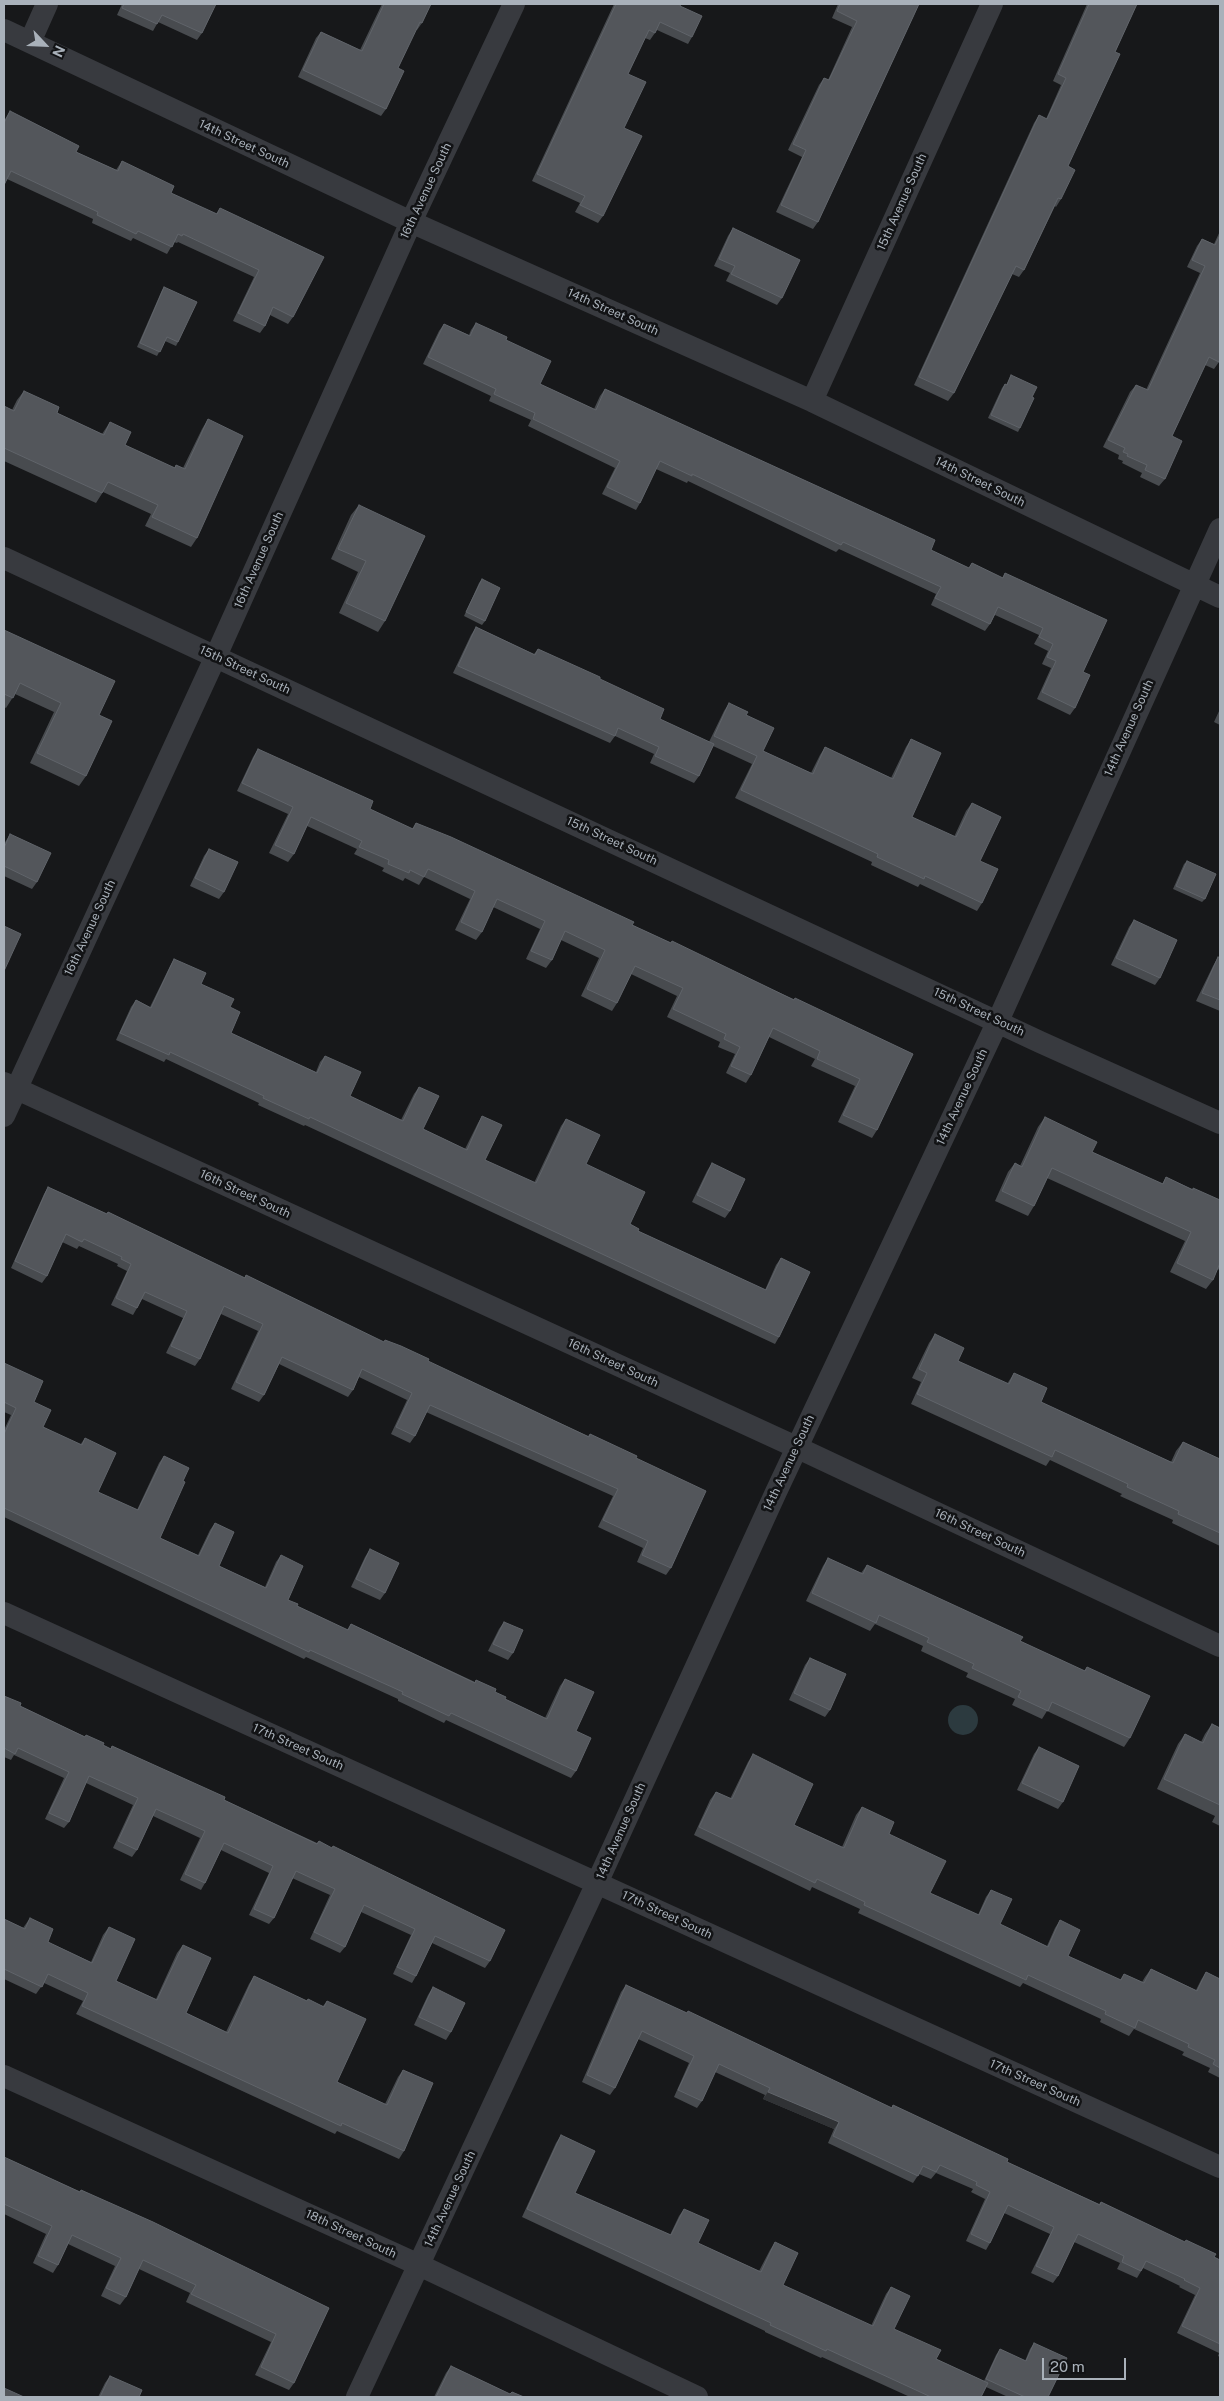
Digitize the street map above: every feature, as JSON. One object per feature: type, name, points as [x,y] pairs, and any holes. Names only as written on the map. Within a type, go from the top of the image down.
[{"type":"street","points":[[30,42],[48,4]]},
{"type":"street","name":"16th Avenue South","points":[[4,1116],[10,1086],[216,656],[411,222],[514,4]]},
{"type":"street","name":"15th Avenue South","points":[[812,401],[992,4]]},
{"type":"street","name":"14th Street South","points":[[4,30],[411,222],[812,401],[1220,597]]},
{"type":"street","name":"14th Avenue South","points":[[357,2397],[597,1883],[796,1447],[998,1021],[1220,528]]},
{"type":"street","name":"15th Street South","points":[[4,558],[1220,1123]]},
{"type":"street","name":"16th Street South","points":[[10,1086],[796,1447],[1220,1646]]},
{"type":"street","name":"17th Street South","points":[[4,1613],[1220,2167]]},
{"type":"street","name":"18th Street South","points":[[4,2076],[419,2265],[697,2397]]},
{"type":"shaded area","points":[[963,1705],[974,1709],[978,1720],[974,1731],[963,1735],[952,1731],[948,1720],[952,1709]]},
{"type":"building","points":[[124,4],[216,4],[202,33],[162,15],[157,24],[122,8]]},
{"type":"building","points":[[384,4],[431,4],[422,23],[420,22],[398,68],[404,71],[386,109],[303,70],[321,32],[362,51]]},
{"type":"building","points":[[616,4],[681,4],[680,6],[702,16],[692,37],[660,22],[655,33],[649,30],[628,74],[646,82],[624,128],[642,136],[603,216],[580,205],[585,196],[537,174]]},
{"type":"building","points":[[840,4],[919,4],[818,222],[781,205],[806,150],[793,144],[824,78],[829,80],[857,21],[837,11]]},
{"type":"building","points":[[1089,4],[1137,4],[1115,52],[1120,54],[1068,166],[1075,170],[1061,199],[1058,198],[1024,270],[1016,266],[954,393],[919,377],[1039,115],[1047,119],[1066,78],[1058,74]]},
{"type":"building","points":[[10,111],[79,146],[76,152],[118,171],[122,161],[174,186],[171,193],[217,214],[220,208],[324,257],[293,317],[273,307],[265,326],[238,313],[259,270],[183,234],[182,236],[178,234],[172,247],[138,231],[136,234],[97,215],[98,212],[11,171],[4,185],[4,123]]},
{"type":"building","points":[[733,228],[800,260],[782,298],[731,274],[735,266],[719,259]]},
{"type":"building","points":[[1220,235],[1220,358],[1219,362],[1209,357],[1172,436],[1182,441],[1165,479],[1145,470],[1147,465],[1127,456],[1128,454],[1123,452],[1125,448],[1108,440],[1136,385],[1148,390],[1205,266],[1192,260],[1202,239],[1215,245]]},
{"type":"building","points":[[164,287],[197,302],[178,342],[167,337],[160,352],[140,343]]},
{"type":"building","points":[[476,323],[507,337],[506,340],[551,361],[540,384],[596,410],[605,389],[935,540],[931,550],[969,568],[972,563],[1003,578],[1005,573],[1107,620],[1083,672],[1090,675],[1075,708],[1042,692],[1056,661],[1047,657],[1053,644],[1039,637],[1043,628],[998,607],[990,624],[935,598],[941,587],[843,542],[841,545],[692,474],[692,476],[660,461],[640,503],[607,487],[620,461],[533,419],[535,413],[494,394],[496,389],[428,357],[444,324],[470,336]]},
{"type":"building","points":[[1011,375],[1037,387],[1020,428],[991,415]]},
{"type":"building","points":[[24,391],[59,407],[57,413],[104,435],[110,422],[131,432],[125,445],[175,468],[176,465],[185,469],[208,419],[243,436],[197,538],[152,517],[158,505],[108,482],[102,493],[4,448],[4,406],[14,411]]},
{"type":"building","points":[[359,505],[425,536],[385,621],[346,603],[366,561],[338,549]]},
{"type":"building","points":[[482,579],[500,588],[485,621],[466,612]]},
{"type":"building","points":[[476,627],[535,655],[538,649],[664,709],[660,719],[714,744],[699,776],[655,756],[659,747],[618,728],[615,736],[458,666]]},
{"type":"building","points":[[4,630],[115,681],[99,715],[112,721],[86,776],[37,753],[61,703],[20,683],[13,698],[4,694]]},
{"type":"building","points":[[729,703],[748,712],[746,715],[774,728],[763,751],[813,774],[825,747],[893,779],[911,739],[941,753],[912,817],[956,837],[972,803],[1001,817],[980,861],[998,869],[982,903],[925,876],[924,879],[877,857],[878,854],[741,790],[757,756],[714,736]]},
{"type":"building","points":[[258,749],[373,801],[370,809],[413,829],[416,823],[451,837],[634,922],[632,925],[671,943],[672,941],[794,1000],[795,998],[913,1054],[877,1130],[843,1115],[860,1079],[817,1059],[820,1051],[773,1028],[751,1075],[731,1066],[740,1047],[724,1039],[726,1034],[673,1009],[683,988],[635,966],[617,1003],[587,989],[605,950],[565,931],[552,960],[531,951],[545,921],[497,899],[482,932],[461,922],[475,891],[428,869],[424,877],[410,870],[409,873],[388,864],[389,860],[359,847],[362,841],[311,817],[294,854],[275,845],[293,807],[242,783]]},
{"type":"building","points":[[10,834],[51,853],[37,882],[4,866],[4,848]]},
{"type":"building","points":[[209,849],[238,862],[224,892],[195,878]]},
{"type":"building","points":[[1187,861],[1216,874],[1205,899],[1176,886]]},
{"type":"building","points":[[1134,920],[1177,940],[1160,978],[1116,958]]},
{"type":"building","points":[[4,926],[21,934],[4,971]]},
{"type":"building","points":[[1218,957],[1220,958],[1220,1000],[1202,993]]},
{"type":"building","points":[[174,959],[206,973],[201,984],[234,999],[230,1007],[240,1012],[231,1033],[317,1073],[325,1056],[361,1072],[350,1096],[403,1121],[419,1087],[439,1096],[423,1129],[467,1150],[482,1116],[502,1125],[485,1160],[536,1183],[566,1119],[600,1135],[586,1164],[645,1192],[630,1224],[639,1229],[638,1231],[766,1290],[781,1258],[810,1272],[779,1337],[310,1117],[309,1119],[263,1098],[264,1096],[170,1052],[169,1055],[120,1033],[136,1000],[151,1008]]},
{"type":"building","points":[[1045,1117],[1097,1142],[1092,1152],[1163,1184],[1166,1177],[1220,1200],[1220,1263],[1213,1280],[1177,1263],[1191,1232],[1052,1168],[1034,1206],[1002,1191],[1015,1163],[1022,1167]]},
{"type":"building","points":[[712,1163],[745,1179],[730,1211],[697,1195]]},
{"type":"building","points":[[48,1187],[107,1214],[108,1212],[245,1278],[246,1275],[384,1342],[385,1340],[401,1346],[429,1359],[428,1361],[589,1437],[590,1434],[637,1456],[636,1458],[706,1491],[671,1568],[642,1555],[648,1541],[603,1520],[618,1489],[430,1405],[415,1436],[396,1427],[412,1393],[362,1369],[353,1390],[282,1357],[264,1395],[236,1382],[263,1324],[224,1306],[200,1359],[171,1346],[187,1311],[145,1292],[137,1308],[116,1298],[131,1264],[121,1259],[122,1257],[84,1239],[82,1242],[66,1234],[47,1276],[15,1261]]},
{"type":"building","points":[[935,1334],[964,1348],[958,1361],[1009,1384],[1014,1373],[1047,1388],[1041,1402],[1173,1463],[1183,1442],[1220,1459],[1220,1533],[1178,1514],[1179,1511],[1127,1487],[1128,1484],[1055,1450],[1052,1457],[917,1394],[927,1373],[919,1369]]},
{"type":"building","points":[[4,1363],[43,1381],[34,1402],[51,1410],[43,1427],[82,1445],[85,1438],[116,1453],[98,1492],[138,1510],[164,1456],[189,1468],[183,1481],[185,1482],[160,1538],[199,1556],[215,1523],[234,1532],[219,1566],[266,1588],[281,1555],[303,1566],[288,1600],[298,1604],[297,1606],[348,1630],[351,1624],[475,1683],[476,1680],[496,1689],[495,1692],[506,1697],[505,1699],[547,1719],[565,1679],[594,1692],[576,1731],[591,1738],[576,1771],[451,1713],[449,1716],[402,1694],[403,1692],[310,1650],[309,1652],[4,1508],[4,1434],[16,1408],[4,1402]]},
{"type":"building","points":[[370,1549],[399,1563],[385,1593],[356,1579]]},
{"type":"building","points":[[828,1558],[863,1574],[867,1565],[1023,1637],[1020,1641],[1085,1671],[1087,1667],[1150,1696],[1130,1738],[1052,1702],[1048,1711],[1018,1697],[1021,1691],[972,1668],[974,1664],[927,1642],[929,1638],[879,1615],[876,1623],[812,1593]]},
{"type":"building","points":[[504,1622],[523,1630],[513,1653],[493,1644]]},
{"type":"building","points":[[810,1658],[846,1674],[830,1710],[794,1693]]},
{"type":"building","points":[[4,1696],[21,1703],[20,1706],[85,1737],[86,1735],[104,1743],[103,1745],[111,1749],[112,1746],[225,1797],[224,1800],[317,1844],[319,1841],[332,1848],[333,1846],[505,1930],[490,1961],[435,1936],[416,1976],[397,1967],[415,1929],[364,1905],[345,1947],[314,1932],[335,1889],[296,1871],[274,1918],[254,1909],[273,1866],[224,1843],[205,1883],[185,1874],[205,1831],[156,1809],[137,1850],[118,1841],[138,1798],[89,1776],[69,1822],[49,1813],[69,1772],[18,1748],[15,1754],[4,1748]]},
{"type":"building","points":[[1212,1724],[1220,1728],[1220,1805],[1164,1779],[1185,1734],[1203,1743]]},
{"type":"building","points":[[1039,1747],[1079,1766],[1063,1802],[1022,1783]]},
{"type":"building","points":[[753,1754],[813,1784],[794,1825],[844,1848],[862,1807],[894,1822],[889,1834],[946,1861],[930,1893],[979,1915],[991,1890],[1012,1899],[1000,1924],[1048,1947],[1060,1920],[1080,1930],[1068,1956],[1121,1980],[1124,1974],[1144,1983],[1151,1969],[1197,1991],[1206,1972],[1220,1979],[1220,2068],[1213,2064],[1215,2060],[1188,2047],[1189,2044],[1138,2020],[1135,2028],[1105,2014],[1106,2011],[1028,1975],[1026,1980],[864,1905],[865,1902],[817,1879],[815,1883],[699,1827],[716,1792],[732,1799]]},
{"type":"building","points":[[30,1918],[53,1929],[48,1942],[92,1963],[109,1927],[135,1939],[116,1981],[157,2000],[183,1945],[211,1958],[186,2013],[228,2033],[254,1976],[307,2001],[308,1999],[324,2007],[327,2001],[366,2019],[337,2082],[387,2105],[403,2070],[433,2083],[404,2151],[342,2123],[341,2126],[82,2006],[88,1993],[48,1974],[42,1987],[4,1969],[4,1919],[25,1929]]},
{"type":"building","points":[[626,1985],[687,2013],[688,2011],[892,2108],[893,2105],[1008,2159],[1007,2162],[1100,2205],[1101,2202],[1185,2242],[1186,2240],[1216,2254],[1214,2257],[1220,2260],[1220,2344],[1182,2326],[1200,2288],[1185,2279],[1146,2261],[1141,2271],[1122,2262],[1124,2256],[1078,2234],[1058,2276],[1036,2266],[1054,2227],[1008,2205],[990,2243],[971,2234],[990,2192],[976,2185],[977,2182],[940,2165],[936,2172],[923,2166],[918,2176],[833,2136],[839,2122],[768,2092],[770,2088],[719,2064],[702,2101],[678,2090],[694,2056],[642,2031],[615,2088],[587,2075]]},
{"type":"building","points":[[433,1987],[465,2003],[451,2032],[419,2017]]},
{"type":"building","points":[[561,2135],[595,2151],[575,2193],[671,2235],[684,2209],[709,2220],[698,2243],[761,2272],[775,2242],[798,2253],[783,2285],[873,2326],[891,2287],[910,2296],[894,2329],[941,2350],[936,2359],[988,2383],[981,2397],[931,2397],[770,2325],[771,2323],[527,2209]]},
{"type":"building","points":[[4,2157],[80,2192],[81,2190],[153,2222],[329,2308],[294,2383],[261,2367],[276,2334],[191,2294],[196,2285],[143,2260],[126,2297],[106,2288],[121,2258],[72,2235],[58,2265],[38,2256],[52,2226],[4,2204]]},
{"type":"building","points":[[1034,2343],[1067,2358],[1048,2397],[1025,2397],[986,2379],[1000,2349],[1026,2361]]},
{"type":"building","points":[[451,2366],[510,2394],[512,2392],[524,2397],[436,2397]]},
{"type":"building","points":[[110,2376],[142,2390],[139,2397],[100,2397]]},
{"type":"building","points":[[4,2388],[24,2397],[4,2397]]}]
